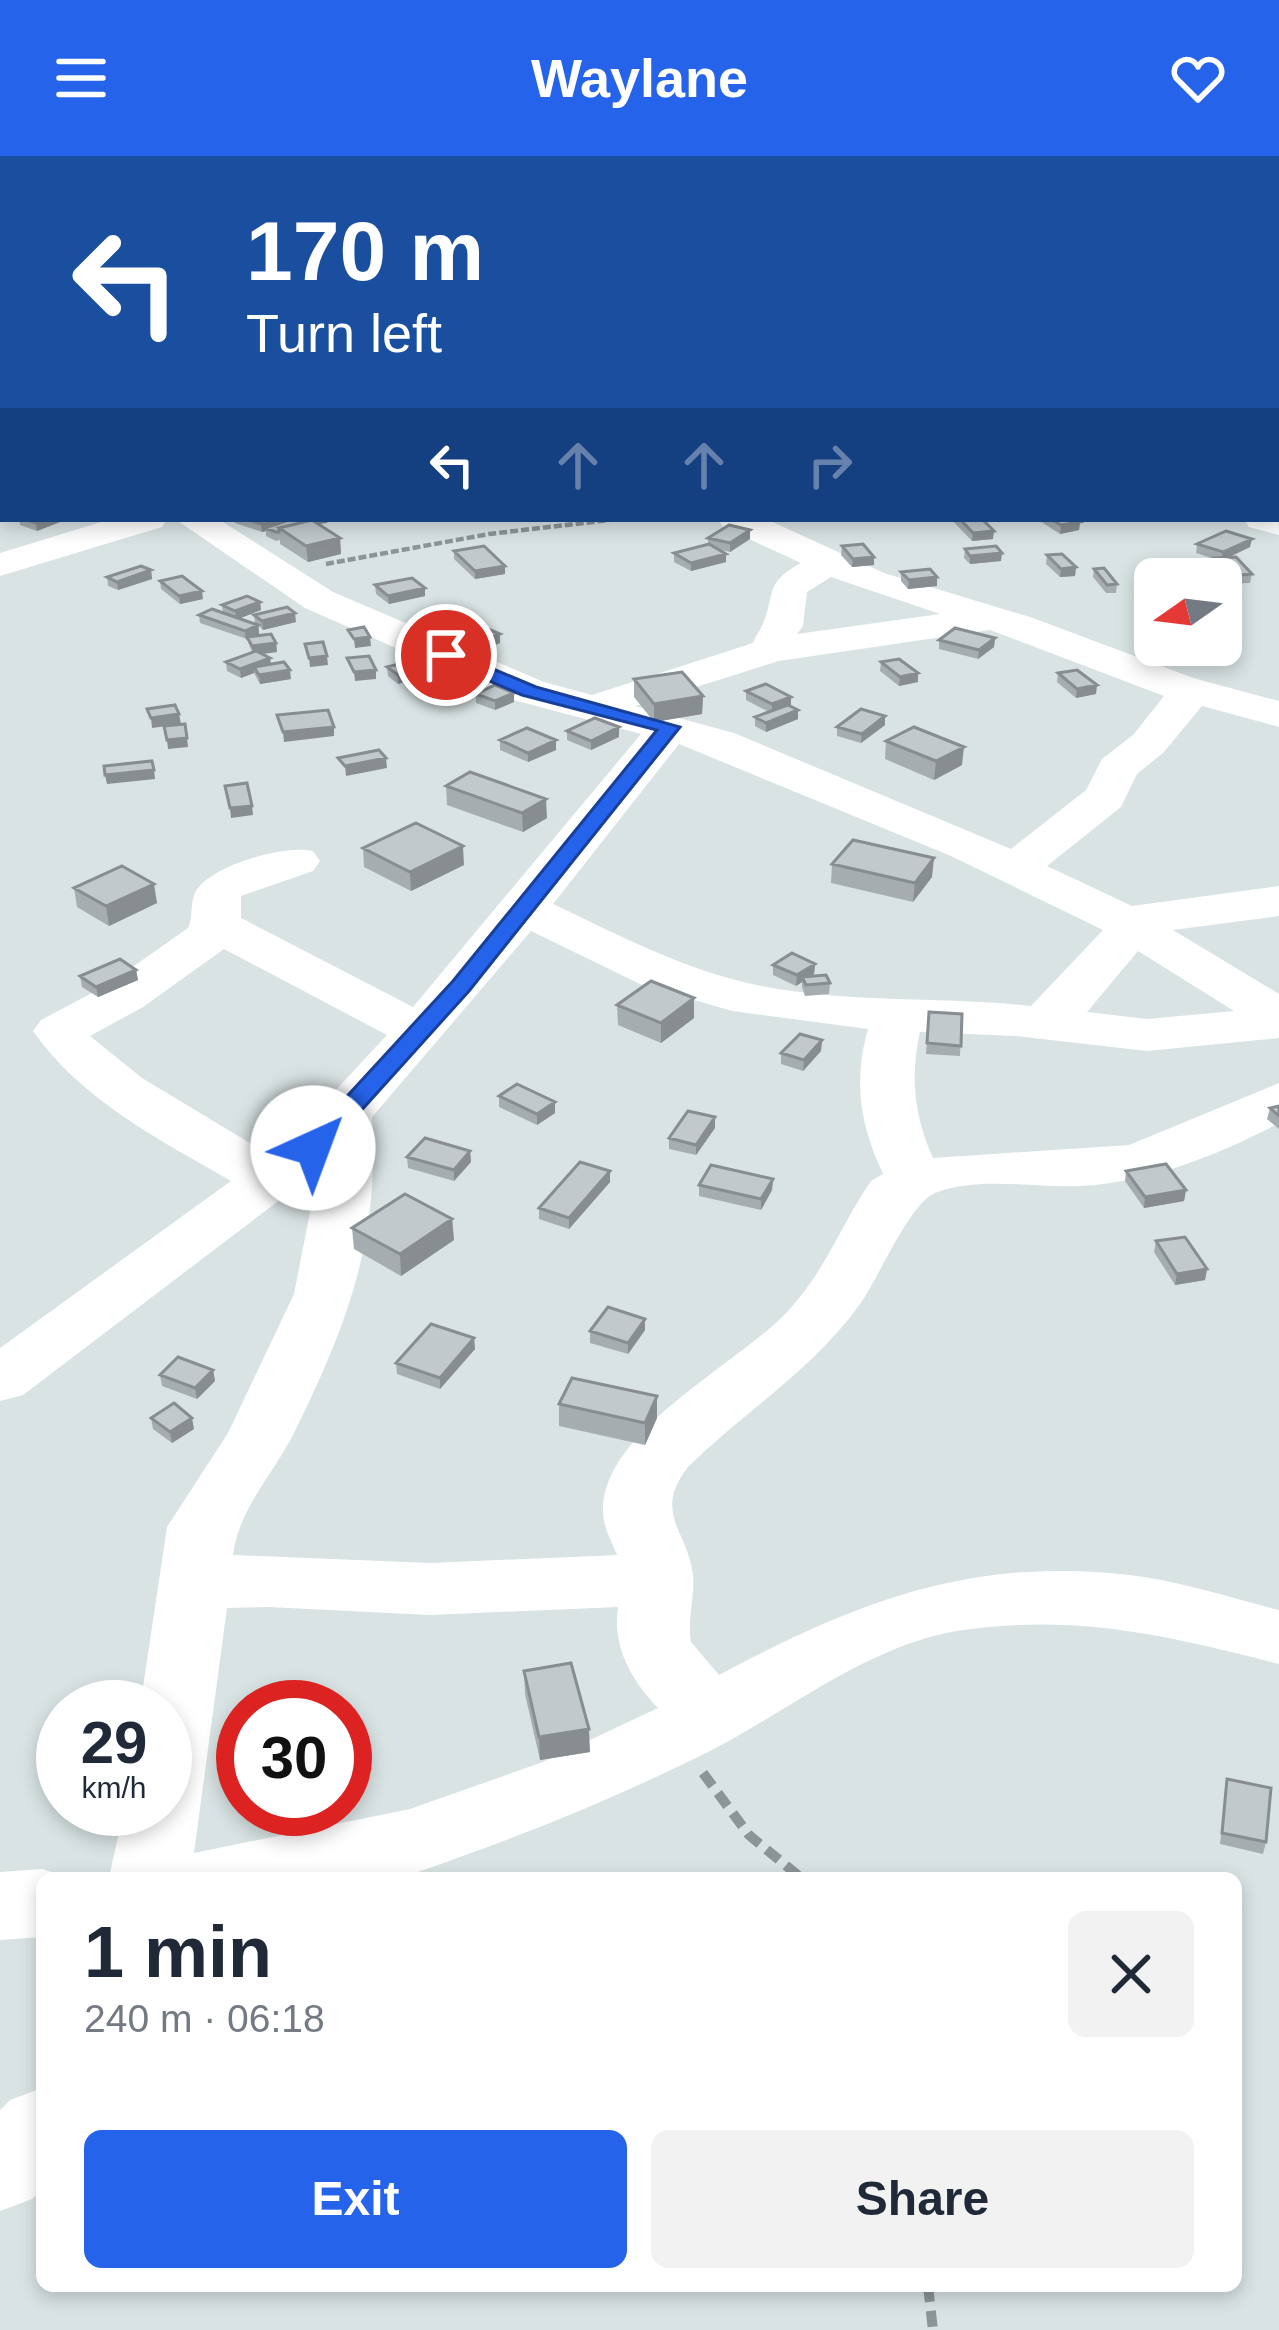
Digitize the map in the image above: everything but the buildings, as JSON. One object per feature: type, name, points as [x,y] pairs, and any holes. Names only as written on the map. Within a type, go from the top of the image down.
[{"type":"street","points":[[0,565],[139,522]]},
{"type":"street","points":[[198,522],[350,615],[529,691],[670,727],[807,775],[1018,869],[1130,925],[1279,1019]]},
{"type":"street","points":[[742,522],[829,563],[1195,691],[1279,714]]},
{"type":"street","points":[[773,650],[774,636],[783,626],[783,595],[788,586],[829,563]]},
{"type":"street","points":[[592,707],[709,666],[773,650],[996,619]]},
{"type":"street","points":[[1018,869],[1044,842],[1105,797],[1118,768],[1148,744],[1173,710],[1195,691]]},
{"type":"street","points":[[0,1380],[313,1148],[420,1031],[670,727]]},
{"type":"street","points":[[271,1180],[85,1060],[60,1031],[188,955],[217,925],[216,897],[224,886],[296,861]]},
{"type":"street","points":[[1041,1023],[1080,994],[1095,965],[1130,925],[1279,901]]},
{"type":"street","points":[[523,908],[658,973],[731,994],[832,1012],[1041,1023],[1147,1035],[1279,1019]]},
{"type":"street","points":[[217,925],[420,1031]]},
{"type":"street","points":[[898,1014],[886,1057],[884,1088],[891,1133],[914,1179]]},
{"type":"street","points":[[692,1725],[655,1648],[651,1625],[657,1580],[653,1559],[642,1541],[637,1505],[641,1482],[690,1428],[791,1345],[831,1302],[876,1234],[892,1193],[937,1172],[1071,1170],[1150,1158],[1279,1100]]},
{"type":"street","points":[[179,1680],[202,1527],[259,1437],[325,1294],[347,1173],[344,1114]]},
{"type":"street","points":[[191,1582],[430,1589],[657,1580]]},
{"type":"street","points":[[277,1872],[391,1860],[571,1784],[692,1725],[830,1648],[883,1626],[960,1604],[1059,1598],[1145,1604],[1279,1636]]},
{"type":"street","points":[[150,1872],[158,1836]]},
{"type":"street","points":[[0,1906],[36,1903]]},
{"type":"street","points":[[0,2169],[36,2135]]},
{"type":"path","points":[[278,575],[489,535],[594,522]]},
{"type":"path","points":[[692,1725],[712,1783],[749,1834],[793,1872]]},
{"type":"path","points":[[929,2292],[933,2330]]},
{"type":"route","points":[[313,1148],[461,986],[670,727],[529,691],[446,655]]}]
